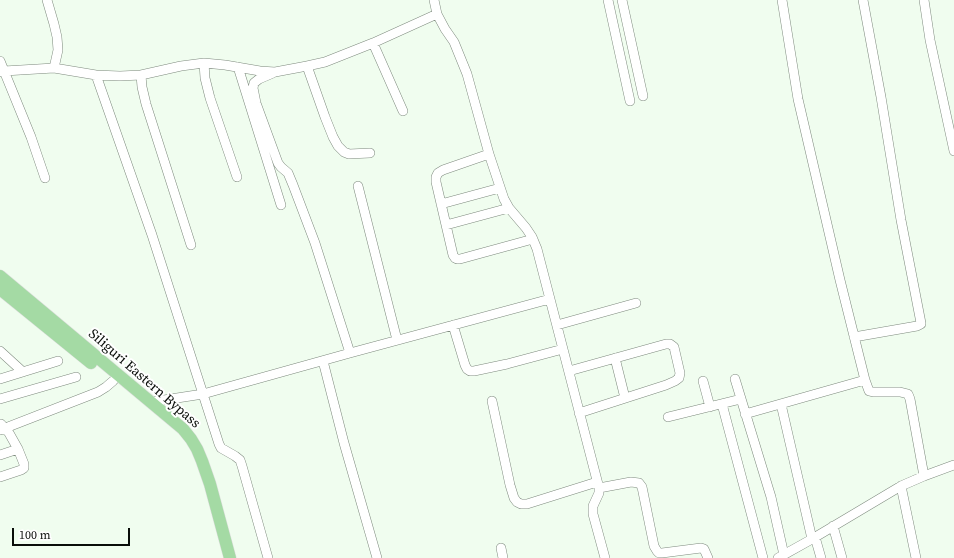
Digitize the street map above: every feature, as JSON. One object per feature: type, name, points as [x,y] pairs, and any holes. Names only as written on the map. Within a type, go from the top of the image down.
[{"type":"main road","name":"Siliguri Eastern Bypass","points":[[0,276],[151,402],[182,429],[191,440],[197,448],[210,484],[230,558]]},
{"type":"main road","name":"Siliguri Eastern Bypass","points":[[0,289],[179,434],[199,471],[222,558]]},
{"type":"street","points":[[46,0],[57,37],[58,50],[54,68]]},
{"type":"street","points":[[434,0],[437,14],[454,42],[467,74],[489,154],[504,199],[509,208],[526,228],[537,249],[598,485],[599,492],[593,506],[593,514],[605,558]]},
{"type":"street","points":[[608,0],[630,101]]},
{"type":"street","points":[[622,0],[643,96]]},
{"type":"street","points":[[782,0],[798,99],[864,380],[869,391],[900,392],[908,394],[924,476]]},
{"type":"street","points":[[854,337],[917,326],[921,323],[903,233],[881,97],[863,0]]},
{"type":"street","points":[[924,0],[930,40],[954,151]]},
{"type":"street","points":[[2,72],[54,68],[96,75],[120,76],[141,75],[181,66],[204,64],[274,72],[325,62],[373,44],[437,14]]},
{"type":"street","points":[[373,44],[403,111]]},
{"type":"street","points":[[0,61],[2,72],[31,137],[45,178]]},
{"type":"street","points":[[204,64],[205,78],[210,98],[237,177]]},
{"type":"street","points":[[307,66],[325,117],[338,146],[344,152],[349,154],[370,153]]},
{"type":"street","points":[[238,67],[281,205]]},
{"type":"street","points":[[274,72],[254,83],[253,88],[256,103],[278,163],[288,173],[294,185],[350,353]]},
{"type":"street","points":[[96,75],[152,235],[219,444],[221,448],[240,460],[268,558]]},
{"type":"street","points":[[141,75],[146,104],[191,245]]},
{"type":"street","points":[[489,154],[438,173],[436,176],[436,182],[453,255],[457,259],[533,239]]},
{"type":"street","points":[[358,186],[397,340]]},
{"type":"street","points":[[441,204],[500,188]]},
{"type":"street","points":[[446,225],[509,208]]},
{"type":"street","points":[[151,402],[203,394],[550,299]]},
{"type":"street","points":[[557,325],[636,303]]},
{"type":"street","points":[[453,325],[465,365],[470,371],[507,364],[563,349]]},
{"type":"street","points":[[569,371],[666,344],[674,346],[680,373],[679,378],[666,385],[579,413]]},
{"type":"street","points":[[0,352],[23,372]]},
{"type":"street","points":[[615,358],[625,398]]},
{"type":"street","points":[[323,360],[346,450],[377,558]]},
{"type":"street","points":[[0,379],[58,361]]},
{"type":"street","points":[[0,399],[76,377]]},
{"type":"street","points":[[734,379],[771,497],[781,556],[901,486],[954,465]]},
{"type":"street","points":[[745,414],[864,380]]},
{"type":"street","points":[[0,477],[24,468],[24,464],[18,449],[9,433],[2,427],[98,392],[113,381]]},
{"type":"street","points":[[703,381],[710,407]]},
{"type":"street","points":[[668,416],[741,399]]},
{"type":"street","points":[[492,401],[510,484],[514,498],[517,502],[527,504],[598,485],[632,482],[639,483],[642,488],[654,546],[657,551],[662,553],[701,548],[704,549],[708,558]]},
{"type":"street","points":[[722,404],[763,558]]},
{"type":"street","points":[[781,404],[814,538],[821,558]]},
{"type":"street","points":[[0,455],[18,449]]},
{"type":"street","points":[[901,486],[916,558]]},
{"type":"street","points":[[833,526],[842,558]]},
{"type":"street","points":[[501,548],[503,558]]}]
